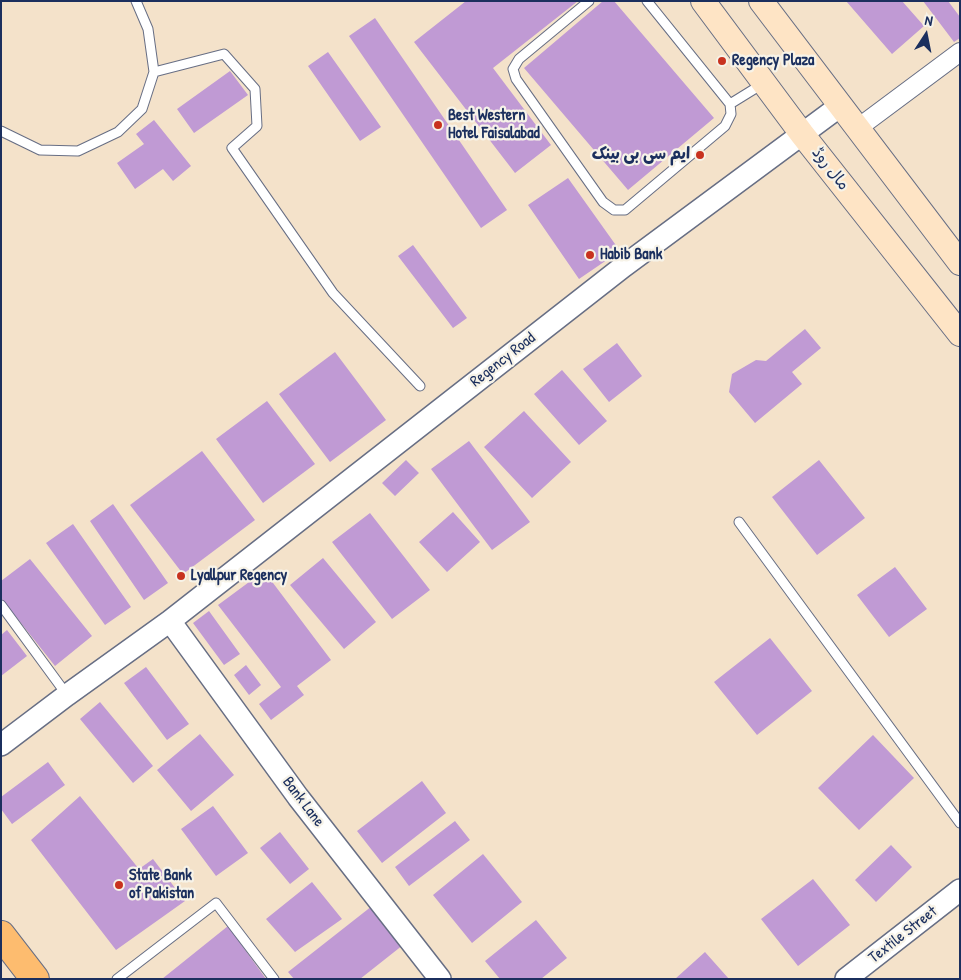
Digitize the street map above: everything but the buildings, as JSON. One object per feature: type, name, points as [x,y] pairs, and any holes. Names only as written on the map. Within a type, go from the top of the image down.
[{"type":"main road","name":"مال روڈ","points":[[703,1],[802,134],[960,334]]},
{"type":"main road","points":[[761,1],[960,263]]},
{"type":"main road","points":[[1,935],[35,979]]},
{"type":"street","points":[[858,128],[960,52]]},
{"type":"street","name":"Regency Road","points":[[1,745],[170,621],[624,266],[840,106]]},
{"type":"street","name":"Bank Lane","points":[[170,621],[298,797],[440,979]]},
{"type":"street","name":"Textile Street","points":[[846,979],[960,890]]},
{"type":"lane","points":[[1,131],[40,150],[78,151],[118,132],[142,109],[154,72],[148,29],[136,1]]},
{"type":"lane","points":[[589,1],[519,59],[513,69],[516,79],[603,202],[614,210],[625,210],[725,126],[731,114],[730,104],[647,1]]},
{"type":"lane","points":[[154,72],[224,54],[255,89],[257,126],[232,148],[333,293],[420,386]]},
{"type":"lane","points":[[730,104],[764,83]]},
{"type":"lane","points":[[739,522],[960,823]]},
{"type":"lane","points":[[1,605],[67,695]]},
{"type":"lane","points":[[117,979],[216,902],[274,979]]},
{"type":"place","name":"Regency Plaza","points":[[722,61]]},
{"type":"place","name":"Best Western Hotel Faisalabad","points":[[438,125]]},
{"type":"place","name":"ایم سی بی بینک","points":[[700,155]]},
{"type":"place","name":"Habib Bank","points":[[590,255]]},
{"type":"place","name":"Lyallpur Regency","points":[[181,576]]},
{"type":"place","name":"State Bank of Pakistan","points":[[119,885]]}]
